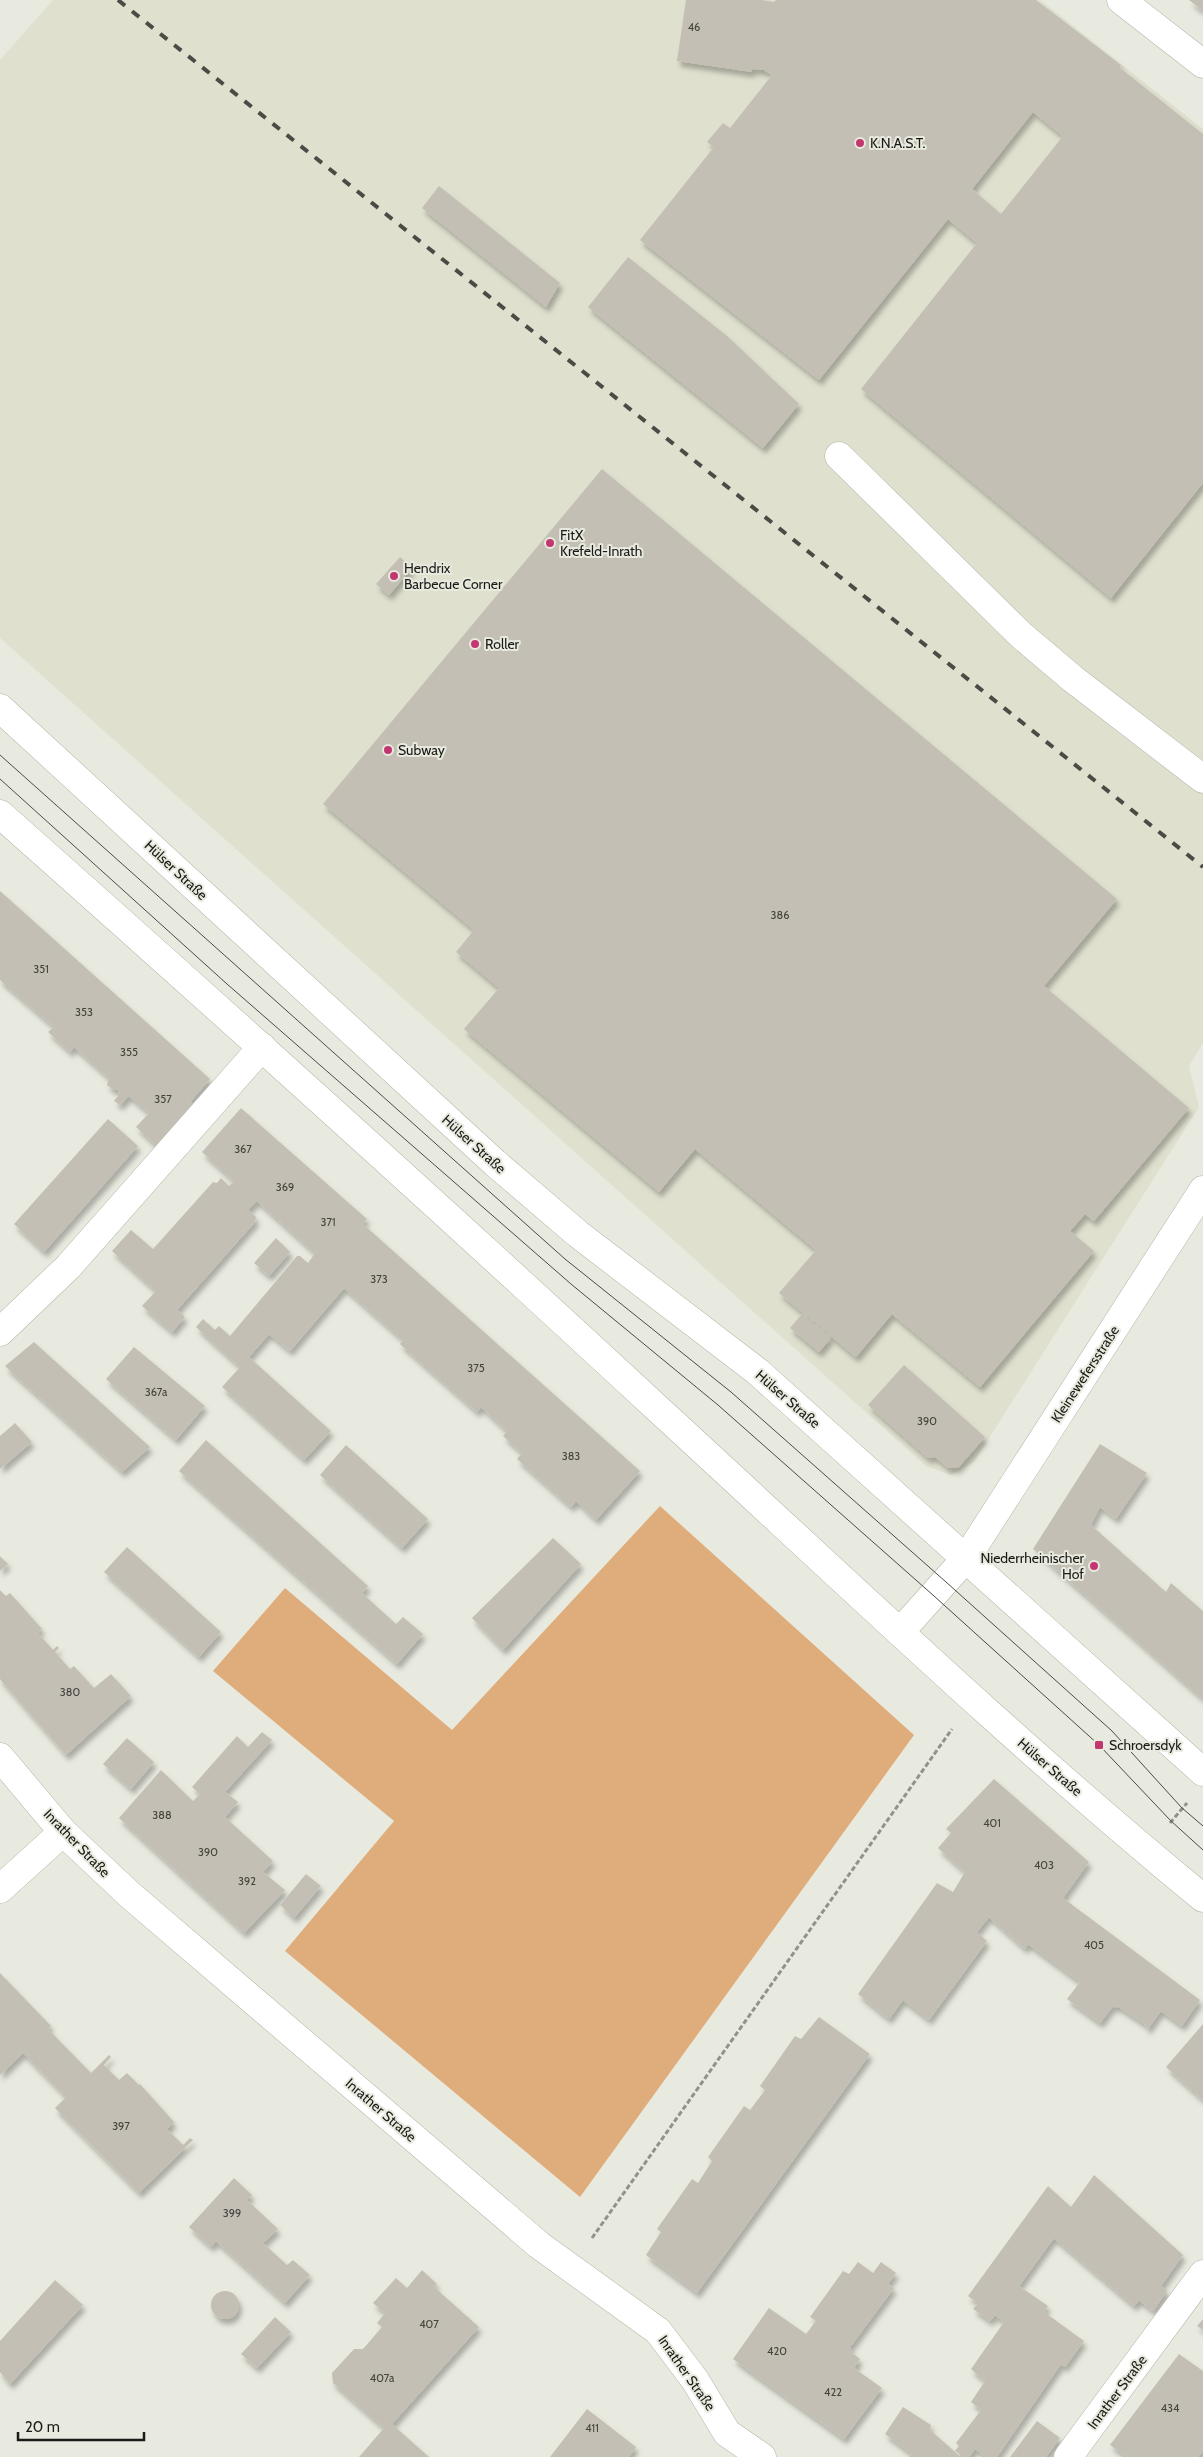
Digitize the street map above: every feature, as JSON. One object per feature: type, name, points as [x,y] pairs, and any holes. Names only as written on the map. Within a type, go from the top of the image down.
[{"type":"street","points":[[1122,0],[1203,64]]},
{"type":"street","points":[[839,456],[1022,636],[1073,680],[1203,779]]},
{"type":"street","name":"Hülser Straße","points":[[0,708],[494,1163],[578,1234],[758,1372],[967,1557],[1203,1772]]},
{"type":"street","name":"Hülser Straße","points":[[0,814],[262,1047],[973,1700],[1203,1898]]},
{"type":"street","points":[[0,1332],[68,1266],[262,1047]]},
{"type":"street","name":"Kleinewefersstraße","points":[[967,1557],[1203,1190]]},
{"type":"street","points":[[900,1632],[967,1557]]},
{"type":"street","name":"Inrather Straße","points":[[0,1757],[63,1832],[130,1895],[539,2245],[658,2331],[696,2380],[728,2433],[762,2457]]},
{"type":"street","points":[[0,1889],[63,1832]]},
{"type":"street","name":"Inrather Straße","points":[[1068,2457],[1203,2274]]},
{"type":"path","points":[[570,2268],[973,1700]]},
{"type":"path","points":[[1146,1850],[1191,1799]]},
{"type":"shaded area","points":[[53,0],[1040,0],[1203,129],[1203,1043],[1189,1066],[1199,1107],[974,1462],[951,1475],[926,1466],[0,638],[0,60]]},
{"type":"shaded area","points":[[660,1506],[914,1735],[580,2197],[285,1951],[394,1821],[213,1671],[285,1588],[452,1730]]},
{"type":"building","points":[[686,0],[762,0],[774,2],[776,0],[1036,0],[1121,65],[1119,67],[1203,134],[1203,483],[1111,598],[861,389],[977,243],[948,219],[819,380],[640,240],[714,147],[707,142],[723,123],[730,128],[772,75],[764,70],[752,69],[752,72],[677,61]],"holes":[[[1033,112],[1063,136],[1001,214],[972,189]]]},
{"type":"building","points":[[1189,0],[1203,0],[1203,11]]},
{"type":"building","points":[[439,186],[560,283],[546,307],[422,208]]},
{"type":"building","points":[[628,257],[727,336],[799,404],[763,448],[588,307]]},
{"type":"building","points":[[602,469],[1117,899],[1044,986],[1189,1108],[1094,1221],[1085,1214],[1070,1231],[1094,1251],[980,1387],[892,1314],[856,1357],[779,1293],[816,1250],[695,1149],[659,1192],[464,1029],[499,988],[456,952],[474,930],[323,804]]},
{"type":"building","name":"Hendrix Barbecue Corner","points":[[400,557],[412,568],[389,595],[376,584]]},
{"type":"building","points":[[0,891],[210,1079],[190,1102],[197,1107],[158,1147],[136,1127],[149,1113],[129,1096],[120,1105],[114,1101],[118,1096],[118,1089],[114,1090],[107,1085],[109,1078],[74,1047],[70,1052],[48,1032],[54,1027],[0,980]]},
{"type":"building","points":[[241,1108],[367,1219],[363,1224],[640,1471],[596,1520],[576,1501],[571,1507],[517,1459],[522,1453],[503,1436],[507,1431],[481,1407],[477,1412],[400,1344],[403,1340],[344,1288],[290,1351],[269,1334],[249,1357],[331,1431],[304,1460],[222,1387],[240,1367],[196,1327],[203,1319],[215,1330],[219,1326],[230,1336],[297,1256],[300,1256],[308,1263],[315,1253],[257,1201],[248,1210],[256,1217],[255,1222],[177,1310],[185,1317],[172,1332],[142,1306],[156,1291],[112,1251],[131,1230],[153,1249],[213,1182],[217,1183],[221,1178],[229,1186],[234,1181],[202,1152]]},
{"type":"building","points":[[108,1119],[138,1146],[44,1252],[14,1224]]},
{"type":"building","points":[[276,1238],[290,1252],[269,1276],[254,1263]]},
{"type":"building","points":[[802,1314],[831,1338],[819,1352],[790,1328]]},
{"type":"building","points":[[34,1342],[150,1447],[122,1472],[5,1366]]},
{"type":"building","points":[[134,1347],[205,1406],[176,1440],[106,1379]]},
{"type":"building","points":[[904,1365],[985,1437],[958,1468],[948,1468],[935,1457],[928,1458],[868,1405]]},
{"type":"building","points":[[15,1423],[32,1442],[0,1469],[0,1436]]},
{"type":"building","points":[[206,1440],[368,1586],[362,1593],[396,1624],[403,1617],[423,1634],[397,1664],[179,1471]]},
{"type":"building","name":"Niederrheinischer Hof","points":[[1100,1444],[1147,1473],[1116,1519],[1100,1507],[1091,1525],[1166,1592],[1171,1583],[1203,1611],[1203,1699],[1033,1549]]},
{"type":"building","points":[[346,1445],[428,1519],[402,1548],[320,1475]]},
{"type":"building","points":[[553,1538],[581,1564],[503,1650],[472,1618]]},
{"type":"building","points":[[127,1547],[221,1632],[199,1657],[104,1572]]},
{"type":"building","points":[[0,1556],[8,1564],[0,1571]]},
{"type":"building","points":[[0,1590],[6,1596],[10,1593],[42,1629],[38,1633],[53,1650],[57,1646],[59,1648],[55,1652],[70,1669],[74,1666],[94,1688],[111,1674],[131,1696],[66,1755],[0,1679]]},
{"type":"building","points":[[262,1732],[272,1740],[225,1792],[238,1802],[225,1817],[273,1861],[263,1872],[285,1890],[244,1933],[119,1818],[161,1770],[193,1801],[200,1794],[192,1787],[237,1736],[248,1747]]},
{"type":"building","points":[[127,1738],[154,1762],[131,1789],[103,1764]]},
{"type":"building","points":[[994,1779],[1089,1862],[1063,1898],[1200,2000],[1182,2026],[1161,2011],[1148,2029],[1146,2025],[1117,2006],[1116,2008],[1113,2006],[1100,2023],[1067,1999],[1080,1982],[1028,1944],[1025,1949],[989,1917],[977,1932],[987,1941],[929,2020],[903,2000],[889,2019],[858,1994],[937,1883],[953,1892],[965,1872],[938,1848],[951,1833],[946,1829]]},
{"type":"building","points":[[306,1874],[321,1886],[294,1918],[280,1905]]},
{"type":"building","points":[[0,1973],[51,2026],[48,2029],[91,2073],[109,2055],[111,2057],[104,2065],[119,2080],[127,2073],[140,2084],[174,2122],[167,2129],[183,2145],[190,2138],[193,2140],[139,2193],[55,2108],[66,2097],[23,2053],[0,2075]]},
{"type":"building","points":[[819,2017],[870,2054],[697,2293],[646,2255],[661,2232],[657,2229],[692,2179],[698,2183],[712,2161],[708,2157],[744,2106],[750,2110],[765,2090],[760,2086],[795,2036],[801,2039]]},
{"type":"building","points":[[1203,2024],[1203,2100],[1166,2067]]},
{"type":"building","points":[[1094,2175],[1183,2255],[1161,2286],[1167,2291],[1153,2311],[1139,2300],[1134,2306],[1054,2238],[1019,2286],[1048,2306],[1044,2312],[1084,2341],[1065,2367],[1061,2364],[997,2457],[986,2457],[975,2449],[969,2457],[964,2457],[955,2451],[959,2446],[956,2443],[981,2410],[971,2402],[985,2381],[971,2369],[1004,2322],[995,2315],[990,2321],[973,2309],[978,2303],[968,2296],[1048,2186],[1071,2207]]},
{"type":"building","points":[[234,2178],[252,2195],[247,2200],[278,2229],[263,2243],[287,2265],[293,2260],[310,2275],[285,2303],[216,2241],[211,2247],[189,2227]]},
{"type":"building","points":[[858,2262],[873,2273],[881,2262],[896,2273],[888,2284],[894,2288],[851,2346],[849,2344],[852,2353],[860,2359],[854,2368],[882,2388],[844,2439],[733,2359],[769,2308],[806,2334],[816,2321],[810,2317],[843,2271],[849,2274]]},
{"type":"building","points":[[422,2270],[437,2284],[434,2287],[479,2327],[392,2424],[429,2457],[359,2457],[384,2428],[333,2383],[332,2373],[354,2349],[363,2349],[382,2327],[377,2323],[385,2313],[373,2303],[396,2278],[407,2288]]},
{"type":"building","points":[[55,2280],[83,2305],[10,2384],[0,2372],[0,2341]]},
{"type":"building","points":[[225,2291],[235,2295],[239,2305],[235,2315],[225,2319],[215,2315],[211,2305],[215,2295]]},
{"type":"building","points":[[275,2317],[291,2332],[257,2368],[241,2354]]},
{"type":"building","points":[[1203,2319],[1203,2330],[1197,2326]]},
{"type":"building","points":[[1179,2354],[1203,2371],[1203,2451],[1198,2457],[1127,2457],[1110,2445]]},
{"type":"building","points":[[903,2407],[931,2425],[930,2430],[961,2457],[909,2457],[912,2454],[885,2434]]},
{"type":"building","points":[[587,2409],[636,2447],[629,2457],[550,2457]]},
{"type":"building","points":[[1037,2421],[1060,2438],[1046,2457],[1010,2457]]},
{"type":"tram line","points":[[0,755],[565,1259],[731,1392],[946,1582],[1112,1731],[1182,1808],[1203,1826]]},
{"type":"tram line","points":[[0,779],[227,984],[571,1284],[718,1405],[934,1596],[1099,1745],[1171,1821],[1203,1850]]},
{"type":"railway","points":[[118,0],[1203,867]]},
{"type":"place","name":"K.N.A.S.T.","points":[[860,143]]},
{"type":"place","name":"FitX Krefeld-Inrath","points":[[550,543]]},
{"type":"place","name":"Hendrix Barbecue Corner","points":[[394,576]]},
{"type":"place","name":"Roller","points":[[475,644]]},
{"type":"place","name":"Subway","points":[[388,750]]},
{"type":"place","name":"Niederrheinischer Hof","points":[[1094,1566]]},
{"type":"place","name":"Schroersdyk","points":[[1099,1745]]}]
